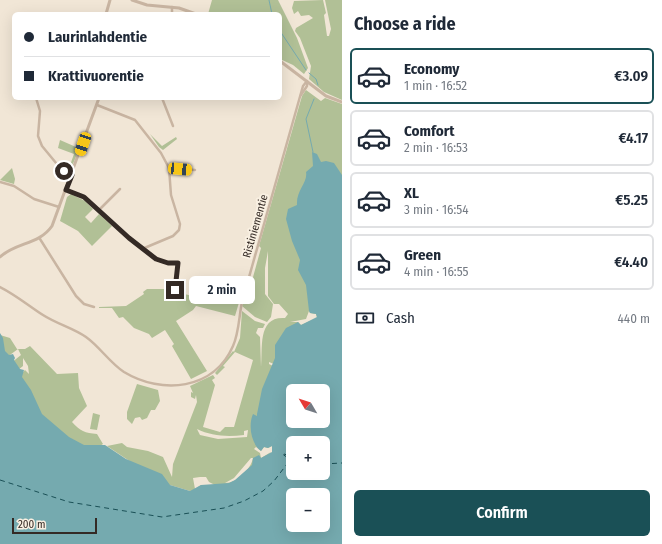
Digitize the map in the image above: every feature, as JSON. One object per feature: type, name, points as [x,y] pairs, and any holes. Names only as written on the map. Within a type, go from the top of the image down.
[{"type":"street","points":[[107,12],[110,0]]},
{"type":"street","points":[[132,0],[147,5],[172,7],[189,12]]},
{"type":"street","points":[[172,7],[172,12]]},
{"type":"street","points":[[282,62],[326,96],[342,102]]},
{"type":"street","name":"Ristiniementie","points":[[0,287],[44,316],[86,337],[113,364],[131,376],[147,382],[168,386],[191,384],[204,378],[222,363],[234,343],[242,302],[303,86],[307,81]]},
{"type":"street","points":[[37,100],[40,111],[38,136],[42,146],[64,171],[72,175]]},
{"type":"street","points":[[0,257],[15,247],[40,239],[52,226],[60,208],[98,100]]},
{"type":"street","points":[[163,100],[173,126]]},
{"type":"street","points":[[97,105],[137,122],[159,151],[169,168],[171,195],[180,224],[179,230],[173,236],[142,249]]},
{"type":"street","points":[[169,168],[195,170]]},
{"type":"street","points":[[0,182],[14,186],[34,199],[60,208]]},
{"type":"street","points":[[66,190],[84,197],[142,249],[162,262],[178,263],[175,290]]},
{"type":"street","points":[[99,210],[120,190]]},
{"type":"street","points":[[40,239],[75,295],[84,304],[94,307]]},
{"type":"green space","points":[[212,0],[278,0],[297,38],[308,68],[304,74],[293,65],[282,60],[282,12],[209,12]]},
{"type":"green space","points":[[323,0],[326,13],[324,15],[327,36],[329,36],[331,29],[325,0],[342,0],[342,100],[324,92],[309,79],[311,66],[300,38],[295,31],[296,28],[313,18],[309,15],[301,16],[298,11],[294,14],[292,8],[294,1]]},
{"type":"green space","points":[[306,90],[321,101],[325,98],[342,104],[342,335],[279,366],[269,362],[269,364],[277,368],[272,450],[272,446],[268,448],[264,447],[261,451],[256,447],[254,449],[260,453],[261,458],[271,452],[246,485],[190,491],[170,485],[170,488],[107,446],[122,443],[127,447],[148,451],[163,457],[172,477],[173,464],[197,402],[196,395],[195,399],[191,397],[191,392],[193,393],[190,386],[213,375],[215,378],[212,380],[215,385],[203,427],[220,432],[225,427],[234,427],[253,360],[235,352],[223,366],[225,367],[217,375],[215,373],[233,351],[234,352],[240,338],[242,311],[255,321],[265,324],[263,328],[258,328],[256,333],[260,337],[261,367],[263,335],[266,328],[270,322],[276,319],[285,318],[288,314],[279,304],[274,304],[268,296],[268,251],[265,268],[265,294],[273,304],[271,317],[267,322],[255,317],[242,306],[248,295],[248,290],[255,290],[250,288],[261,248],[259,246],[302,96]],"holes":[[[309,311],[310,313],[316,314],[317,318],[301,325],[298,322],[290,322],[306,319]],[[197,429],[214,435],[225,436],[244,435],[244,431],[248,430],[247,437],[218,439],[200,435]],[[251,458],[253,458],[243,475],[234,481],[225,483],[234,478]],[[206,477],[209,482],[215,485],[201,485],[195,489],[193,478]]]},
{"type":"green space","points":[[150,134],[162,146],[176,137],[177,139],[163,150],[159,147]]},
{"type":"green space","points":[[60,140],[76,147],[78,144],[81,145],[69,173],[60,166],[69,168],[74,154],[58,148]]},
{"type":"green space","points":[[12,168],[15,179],[14,184],[0,180]]},
{"type":"green space","points":[[71,194],[85,201],[93,209],[85,217],[91,223],[99,214],[112,226],[92,246],[78,231],[60,221],[67,197]]},
{"type":"green space","points":[[147,289],[164,289],[213,301],[213,293],[240,299],[235,316],[196,306],[193,310],[176,321],[207,371],[191,379],[172,346],[174,344],[165,330],[152,338],[149,334],[134,328],[123,317],[119,318],[112,308],[99,308],[126,306],[144,294],[143,292]]},
{"type":"green space","points":[[0,335],[10,338],[18,349],[3,360]]},
{"type":"green space","points":[[30,346],[57,374],[78,373],[79,388],[87,406],[72,422],[83,431],[97,434],[103,444],[91,452],[51,432],[19,376],[25,370],[29,374],[28,366],[23,358],[23,366],[18,370],[11,363],[21,355],[18,349],[25,349]]},
{"type":"green space","points":[[137,384],[158,390],[160,401],[155,410],[151,410],[147,418],[142,420],[140,417],[135,418],[132,424],[127,419],[127,412]]},
{"type":"green space","points":[[93,413],[100,415],[97,430],[90,429]]},
{"type":"water","points":[[312,152],[317,154],[321,162],[326,161],[334,163],[342,175],[342,544],[0,544],[0,333],[3,338],[5,351],[9,355],[13,354],[15,358],[14,360],[20,369],[24,370],[22,377],[31,390],[42,414],[69,437],[84,445],[105,445],[126,459],[162,474],[170,485],[190,491],[201,485],[229,483],[235,480],[252,465],[253,458],[259,455],[261,458],[272,452],[272,446],[268,448],[264,447],[261,451],[255,444],[251,434],[251,418],[253,414],[257,416],[262,389],[275,358],[275,345],[286,328],[298,322],[301,325],[317,317],[316,314],[310,313],[309,311],[306,285],[298,270],[300,260],[292,241],[286,219],[288,209],[297,205],[298,195],[305,180],[306,172],[313,166]]},
{"type":"waterway","points":[[269,0],[272,12]]},
{"type":"waterway","points":[[282,34],[306,70]]},
{"type":"waterway","points":[[309,73],[316,79],[318,85]]},
{"type":"waterway","points":[[313,152],[306,119],[314,99]]},
{"type":"ferry route","points":[[0,480],[69,502],[162,517],[224,508],[244,501],[263,491],[274,481],[287,464],[288,458],[281,453]]},
{"type":"ferry route","points":[[330,464],[342,463]]},
{"type":"route","points":[[64,171],[72,175],[66,190],[84,197],[129,238],[156,259],[162,262],[178,263],[178,275],[175,290]]}]
